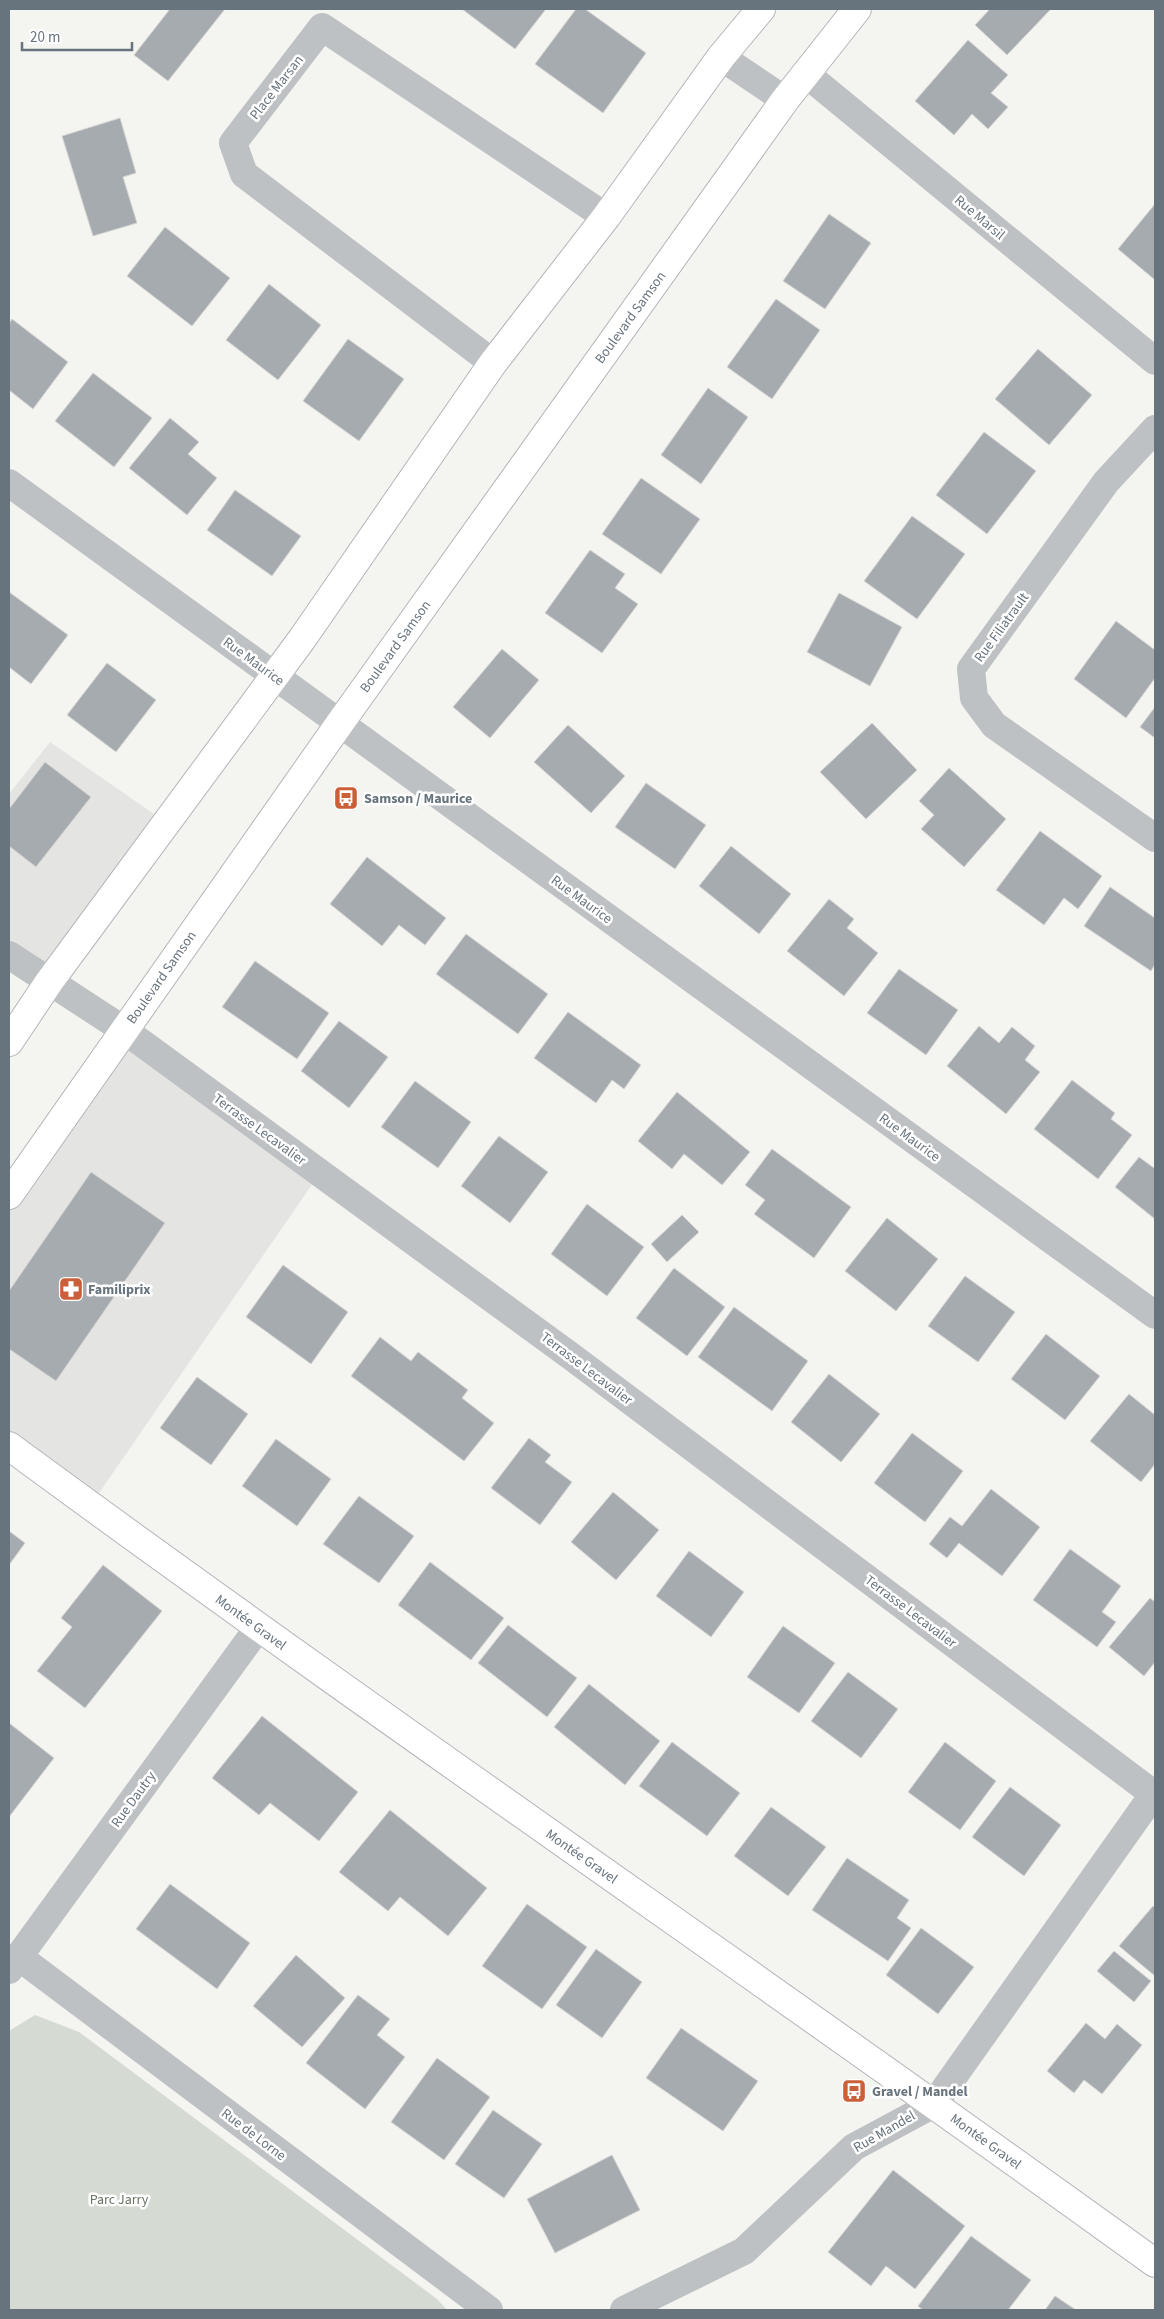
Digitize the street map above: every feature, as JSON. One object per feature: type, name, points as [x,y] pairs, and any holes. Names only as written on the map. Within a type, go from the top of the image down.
[{"type":"street","points":[[9,1042],[49,982],[275,676],[493,363],[606,216],[721,57],[761,9]]},
{"type":"street","name":"Boulevard Samson","points":[[9,1195],[340,723],[785,100],[857,9]]},
{"type":"street","name":"Place Marsan","points":[[493,363],[244,174],[233,143],[322,27],[606,216]]},
{"type":"street","points":[[721,57],[785,100]]},
{"type":"street","name":"Rue Marsil","points":[[805,73],[1155,361]]},
{"type":"street","name":"Rue Filiatrault","points":[[1155,429],[1106,482],[972,669],[974,698],[994,725],[1155,838]]},
{"type":"street","name":"Rue Maurice","points":[[9,483],[1155,1315]]},
{"type":"street","name":"Terrasse Lecavalier","points":[[9,955],[124,1030],[572,1357],[1155,1794]]},
{"type":"street","name":"Montée Gravel","points":[[9,1446],[258,1628],[934,2104],[1155,2264]]},
{"type":"street","name":"Rue Dautry","points":[[14,1964],[258,1628]]},
{"type":"street","name":"Rue Mandel","points":[[624,2310],[744,2251],[854,2147],[934,2104],[1155,1794]]},
{"type":"street","name":"Rue de Lorne","points":[[14,1964],[489,2310]]},
{"type":"shaded area","points":[[50,742],[167,823],[49,982],[9,955],[9,794]]},
{"type":"shaded area","points":[[124,1030],[320,1173],[90,1506],[9,1446],[9,1195]]},
{"type":"green space","name":"Parc Jarry","points":[[35,2015],[79,2032],[437,2299],[447,2310],[9,2310],[9,2031]]},
{"type":"building","points":[[170,9],[225,9],[168,81],[134,55]]},
{"type":"building","points":[[462,9],[546,9],[515,49]]},
{"type":"building","points":[[576,9],[585,9],[646,53],[603,113],[535,64]]},
{"type":"building","points":[[990,9],[1051,9],[1007,55],[975,25]]},
{"type":"building","points":[[968,40],[1008,75],[991,93],[1008,107],[988,129],[972,114],[954,135],[915,101]]},
{"type":"building","points":[[120,118],[136,173],[123,177],[137,223],[93,236],[62,136]]},
{"type":"building","points":[[1155,204],[1155,280],[1118,249]]},
{"type":"building","points":[[829,214],[871,243],[825,309],[783,281]]},
{"type":"building","points":[[165,227],[230,278],[192,326],[127,276]]},
{"type":"building","points":[[269,284],[321,325],[278,380],[226,340]]},
{"type":"building","points":[[776,299],[820,330],[772,399],[727,367]]},
{"type":"building","points":[[12,319],[68,362],[33,409],[9,390],[9,324]]},
{"type":"building","points":[[348,339],[404,379],[359,441],[303,401]]},
{"type":"building","points":[[1038,349],[1092,395],[1049,445],[995,399]]},
{"type":"building","points":[[93,373],[152,418],[114,467],[55,421]]},
{"type":"building","points":[[708,388],[748,417],[701,484],[661,455]]},
{"type":"building","points":[[170,418],[199,442],[188,454],[217,478],[187,515],[129,468]]},
{"type":"building","points":[[984,432],[1036,471],[987,534],[936,495]]},
{"type":"building","points":[[641,478],[700,519],[661,574],[602,534]]},
{"type":"building","points":[[235,490],[301,536],[272,576],[207,530]]},
{"type":"building","points":[[912,516],[965,554],[917,619],[864,581]]},
{"type":"building","points":[[590,550],[625,574],[615,588],[638,604],[602,653],[545,613]]},
{"type":"building","points":[[9,592],[68,635],[31,684],[9,667]]},
{"type":"building","points":[[839,593],[902,627],[870,686],[807,652]]},
{"type":"building","points":[[1116,621],[1155,650],[1155,678],[1126,718],[1074,679]]},
{"type":"building","points":[[502,649],[539,680],[490,738],[453,707]]},
{"type":"building","points":[[107,663],[156,700],[116,752],[67,715]]},
{"type":"building","points":[[1155,707],[1155,738],[1140,727]]},
{"type":"building","points":[[872,723],[917,770],[866,819],[820,772]]},
{"type":"building","points":[[568,725],[625,776],[591,813],[534,762]]},
{"type":"building","points":[[45,762],[91,797],[36,867],[9,846],[9,809]]},
{"type":"building","points":[[949,768],[1006,819],[964,867],[921,829],[934,815],[919,801]]},
{"type":"building","points":[[646,783],[706,825],[675,869],[615,827]]},
{"type":"building","points":[[1040,831],[1102,876],[1078,909],[1064,898],[1044,925],[996,890]]},
{"type":"building","points":[[731,846],[791,894],[759,934],[699,886]]},
{"type":"building","points":[[367,857],[446,918],[425,945],[399,925],[382,946],[330,904]]},
{"type":"building","points":[[1110,887],[1155,918],[1155,964],[1151,971],[1084,926]]},
{"type":"building","points":[[829,899],[854,919],[847,928],[878,953],[844,996],[787,951]]},
{"type":"building","points":[[466,934],[548,994],[518,1034],[436,974]]},
{"type":"building","points":[[255,961],[329,1013],[297,1059],[222,1007]]},
{"type":"building","points":[[899,969],[958,1010],[926,1055],[867,1013]]},
{"type":"building","points":[[568,1012],[641,1065],[624,1089],[612,1080],[596,1103],[534,1058]]},
{"type":"building","points":[[339,1021],[388,1057],[349,1108],[301,1071]]},
{"type":"building","points":[[979,1026],[999,1043],[1012,1027],[1035,1046],[1025,1060],[1040,1072],[1006,1114],[947,1066]]},
{"type":"building","points":[[1072,1080],[1115,1113],[1111,1119],[1132,1135],[1098,1179],[1034,1129]]},
{"type":"building","points":[[415,1081],[471,1122],[438,1168],[381,1127]]},
{"type":"building","points":[[677,1092],[750,1152],[722,1185],[684,1154],[672,1169],[638,1141]]},
{"type":"building","points":[[499,1136],[548,1172],[510,1223],[461,1186]]},
{"type":"building","points":[[772,1149],[851,1207],[814,1258],[754,1214],[765,1200],[745,1185]]},
{"type":"building","points":[[1139,1157],[1155,1167],[1155,1219],[1115,1187]]},
{"type":"building","points":[[91,1172],[165,1223],[56,1381],[9,1349],[9,1291]]},
{"type":"building","points":[[587,1204],[644,1247],[607,1296],[551,1254]]},
{"type":"building","points":[[682,1215],[699,1232],[667,1262],[651,1244]]},
{"type":"building","points":[[887,1218],[938,1259],[896,1311],[845,1271]]},
{"type":"building","points":[[283,1265],[348,1312],[311,1364],[246,1317]]},
{"type":"building","points":[[674,1268],[725,1307],[687,1356],[636,1318]]},
{"type":"building","points":[[965,1276],[1015,1312],[978,1362],[928,1326]]},
{"type":"building","points":[[734,1307],[808,1361],[772,1411],[698,1357]]},
{"type":"building","points":[[1046,1334],[1100,1376],[1065,1420],[1011,1379]]},
{"type":"building","points":[[380,1337],[411,1361],[418,1352],[468,1390],[462,1398],[494,1423],[464,1461],[351,1376]]},
{"type":"building","points":[[829,1374],[880,1414],[841,1462],[791,1422]]},
{"type":"building","points":[[197,1377],[248,1414],[211,1465],[160,1428]]},
{"type":"building","points":[[1129,1394],[1155,1415],[1155,1464],[1141,1482],[1090,1441]]},
{"type":"building","points":[[912,1433],[963,1471],[925,1522],[874,1483]]},
{"type":"building","points":[[529,1438],[551,1455],[545,1462],[572,1482],[540,1525],[491,1488]]},
{"type":"building","points":[[276,1439],[331,1479],[297,1526],[242,1486]]},
{"type":"building","points":[[991,1489],[1040,1527],[1002,1576],[959,1543],[947,1558],[929,1544],[950,1517],[962,1526]]},
{"type":"building","points":[[613,1492],[659,1530],[616,1580],[571,1542]]},
{"type":"building","points":[[359,1496],[414,1536],[379,1583],[323,1544]]},
{"type":"building","points":[[9,1531],[25,1543],[9,1565]]},
{"type":"building","points":[[1070,1549],[1121,1586],[1102,1612],[1116,1622],[1097,1647],[1033,1600]]},
{"type":"building","points":[[689,1551],[744,1592],[711,1637],[656,1596]]},
{"type":"building","points":[[430,1562],[504,1618],[471,1660],[398,1605]]},
{"type":"building","points":[[103,1565],[162,1611],[85,1708],[37,1671],[72,1627],[61,1618]]},
{"type":"building","points":[[1150,1598],[1155,1602],[1155,1662],[1144,1676],[1109,1647]]},
{"type":"building","points":[[508,1625],[577,1678],[547,1717],[478,1663]]},
{"type":"building","points":[[783,1626],[835,1663],[799,1713],[747,1677]]},
{"type":"building","points":[[848,1672],[898,1709],[861,1758],[811,1721]]},
{"type":"building","points":[[589,1684],[660,1741],[625,1785],[554,1727]]},
{"type":"building","points":[[262,1716],[358,1792],[319,1841],[270,1803],[259,1815],[212,1778]]},
{"type":"building","points":[[9,1723],[54,1758],[9,1817]]},
{"type":"building","points":[[672,1742],[740,1793],[707,1836],[639,1786]]},
{"type":"building","points":[[945,1742],[996,1781],[960,1830],[908,1792]]},
{"type":"building","points":[[1010,1787],[1061,1825],[1024,1876],[972,1837]]},
{"type":"building","points":[[771,1807],[826,1847],[788,1896],[734,1856]]},
{"type":"building","points":[[390,1810],[487,1888],[448,1936],[400,1897],[388,1911],[339,1872]]},
{"type":"building","points":[[847,1858],[909,1900],[897,1918],[911,1928],[888,1961],[812,1910]]},
{"type":"building","points":[[170,1884],[250,1943],[217,1989],[136,1929]]},
{"type":"building","points":[[527,1904],[587,1947],[542,2009],[482,1966]]},
{"type":"building","points":[[1153,1906],[1155,1908],[1155,1976],[1119,1946]]},
{"type":"building","points":[[921,1928],[974,1967],[938,2014],[886,1975]]},
{"type":"building","points":[[596,1949],[642,1982],[602,2038],[556,2005]]},
{"type":"building","points":[[1114,1951],[1151,1981],[1134,2002],[1097,1971]]},
{"type":"building","points":[[296,1955],[345,1998],[302,2047],[253,2006]]},
{"type":"building","points":[[358,1995],[390,2019],[377,2035],[405,2057],[365,2109],[306,2063]]},
{"type":"building","points":[[1086,2023],[1105,2039],[1117,2024],[1142,2045],[1102,2094],[1084,2080],[1074,2093],[1047,2071]]},
{"type":"building","points":[[681,2028],[758,2081],[723,2131],[646,2078]]},
{"type":"building","points":[[437,2058],[490,2097],[444,2160],[391,2122]]},
{"type":"building","points":[[493,2110],[542,2144],[504,2198],[455,2164]]},
{"type":"building","points":[[612,2155],[640,2210],[555,2253],[527,2199]]},
{"type":"building","points":[[893,2170],[965,2226],[915,2289],[886,2266],[871,2286],[828,2252]]},
{"type":"building","points":[[971,2236],[1031,2280],[1008,2310],[923,2310],[918,2306]]},
{"type":"building","points":[[1055,2296],[1076,2310],[1045,2310]]},
{"type":"place","name":"Samson / Maurice","points":[[346,798]]},
{"type":"place","name":"Familiprix","points":[[71,1289]]},
{"type":"place","name":"Gravel / Mandel","points":[[854,2091]]}]
